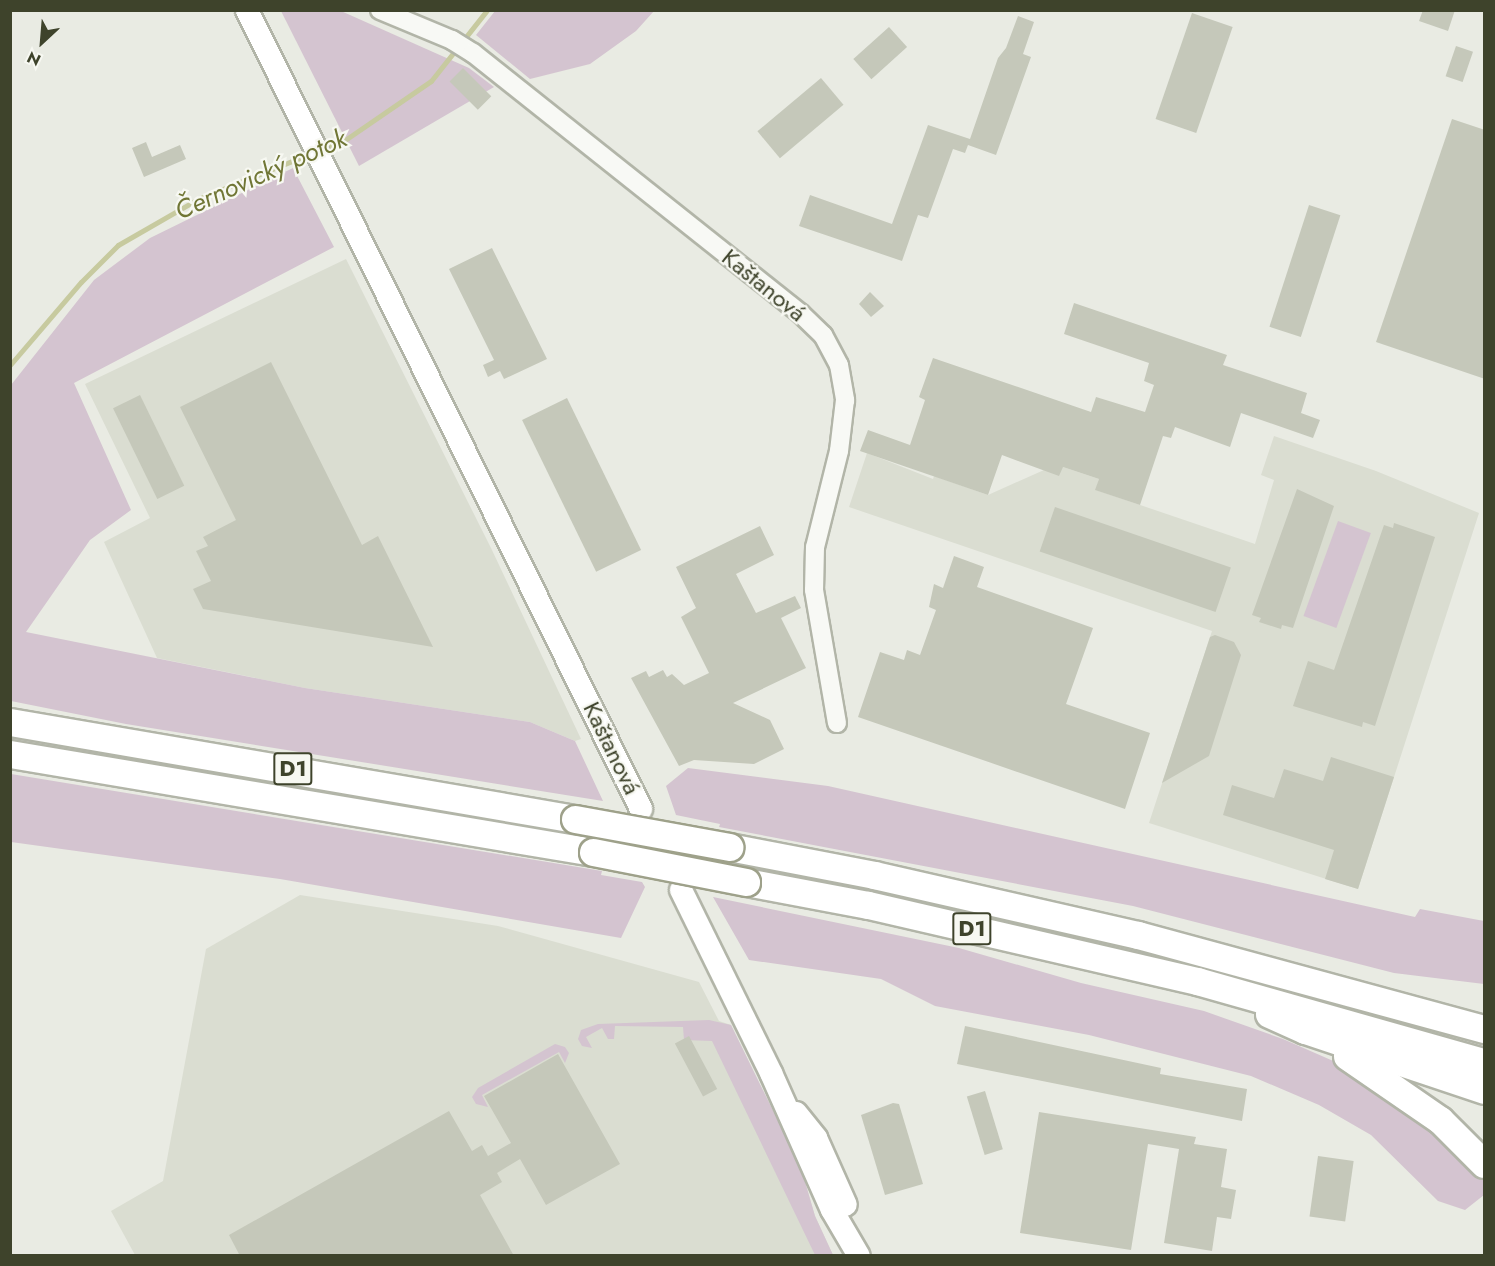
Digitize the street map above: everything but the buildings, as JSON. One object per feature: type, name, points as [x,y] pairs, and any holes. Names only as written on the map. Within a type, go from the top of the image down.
[{"type":"highway","name":"D1","points":[[10,722],[575,819],[885,877],[1138,935],[1485,1029]]},
{"type":"highway","name":"D1","points":[[10,754],[593,852],[868,905],[1197,981],[1485,1062]]},
{"type":"highway","points":[[1197,981],[1305,1030],[1485,1090]]},
{"type":"highway","points":[[1305,1030],[1403,1091],[1480,1159]]},
{"type":"main road","name":"Kaštanová","points":[[248,10],[641,809]]},
{"type":"main road","points":[[681,890],[783,1098],[816,1138],[844,1200],[860,1256]]},
{"type":"street","name":"Kaštanová","points":[[380,10],[452,40],[472,53],[800,313],[829,345],[839,365],[845,400],[839,451],[815,547],[814,590],[837,723]]},
{"type":"shaded area","points":[[281,11],[341,11],[469,68],[494,87],[359,166]]},
{"type":"shaded area","points":[[495,11],[654,11],[636,31],[590,64],[530,79],[476,35]]},
{"type":"shaded area","points":[[293,168],[334,247],[74,383],[131,510],[90,540],[26,632],[305,688],[530,722],[575,741],[603,801],[126,724],[11,701],[11,385],[94,280],[150,238]]},
{"type":"shaded area","points":[[346,259],[491,548],[581,739],[575,741],[530,722],[305,688],[157,658],[104,542],[150,518],[85,384]]},
{"type":"shaded area","points":[[1274,436],[1376,471],[1479,513],[1358,889],[1149,823],[1212,631],[849,507],[867,453],[933,479],[934,476],[988,495],[1044,470],[1063,467],[1099,479],[1096,490],[1255,544],[1274,480],[1261,475]]},
{"type":"shaded area","points":[[1338,521],[1371,533],[1336,628],[1303,616]]},
{"type":"shaded area","points":[[688,768],[828,786],[1415,917],[1420,909],[1484,921],[1484,984],[1394,973],[1133,906],[719,827],[720,824],[676,815],[666,786]]},
{"type":"shaded area","points":[[11,774],[602,871],[601,875],[642,882],[645,887],[621,938],[280,879],[11,842]]},
{"type":"shaded area","points":[[300,895],[498,926],[699,982],[719,1021],[731,1025],[801,1168],[815,1216],[833,1255],[135,1255],[111,1211],[163,1181],[206,949]]},
{"type":"shaded area","points":[[713,897],[959,948],[1081,983],[1204,1011],[1283,1039],[1347,1067],[1401,1103],[1484,1177],[1484,1195],[1465,1210],[1438,1201],[1371,1135],[1319,1105],[1251,1076],[1089,1035],[935,1006],[881,979],[749,960]]},
{"type":"shaded area","points":[[709,1020],[731,1025],[801,1168],[815,1216],[833,1255],[815,1255],[712,1041],[684,1040],[683,1027],[615,1026],[614,1039],[608,1039],[602,1028],[586,1037],[592,1048],[582,1046],[578,1039],[581,1030],[598,1024]]},
{"type":"shaded area","points":[[555,1044],[565,1047],[569,1053],[565,1063],[559,1052],[482,1095],[488,1107],[476,1104],[472,1097],[478,1088]]},
{"type":"waterway","name":"Černovický potok","points":[[320,150],[345,140],[431,81],[487,10]]},
{"type":"waterway","name":"Černovický potok","points":[[10,365],[81,282],[118,245],[198,199],[312,153]]}]
